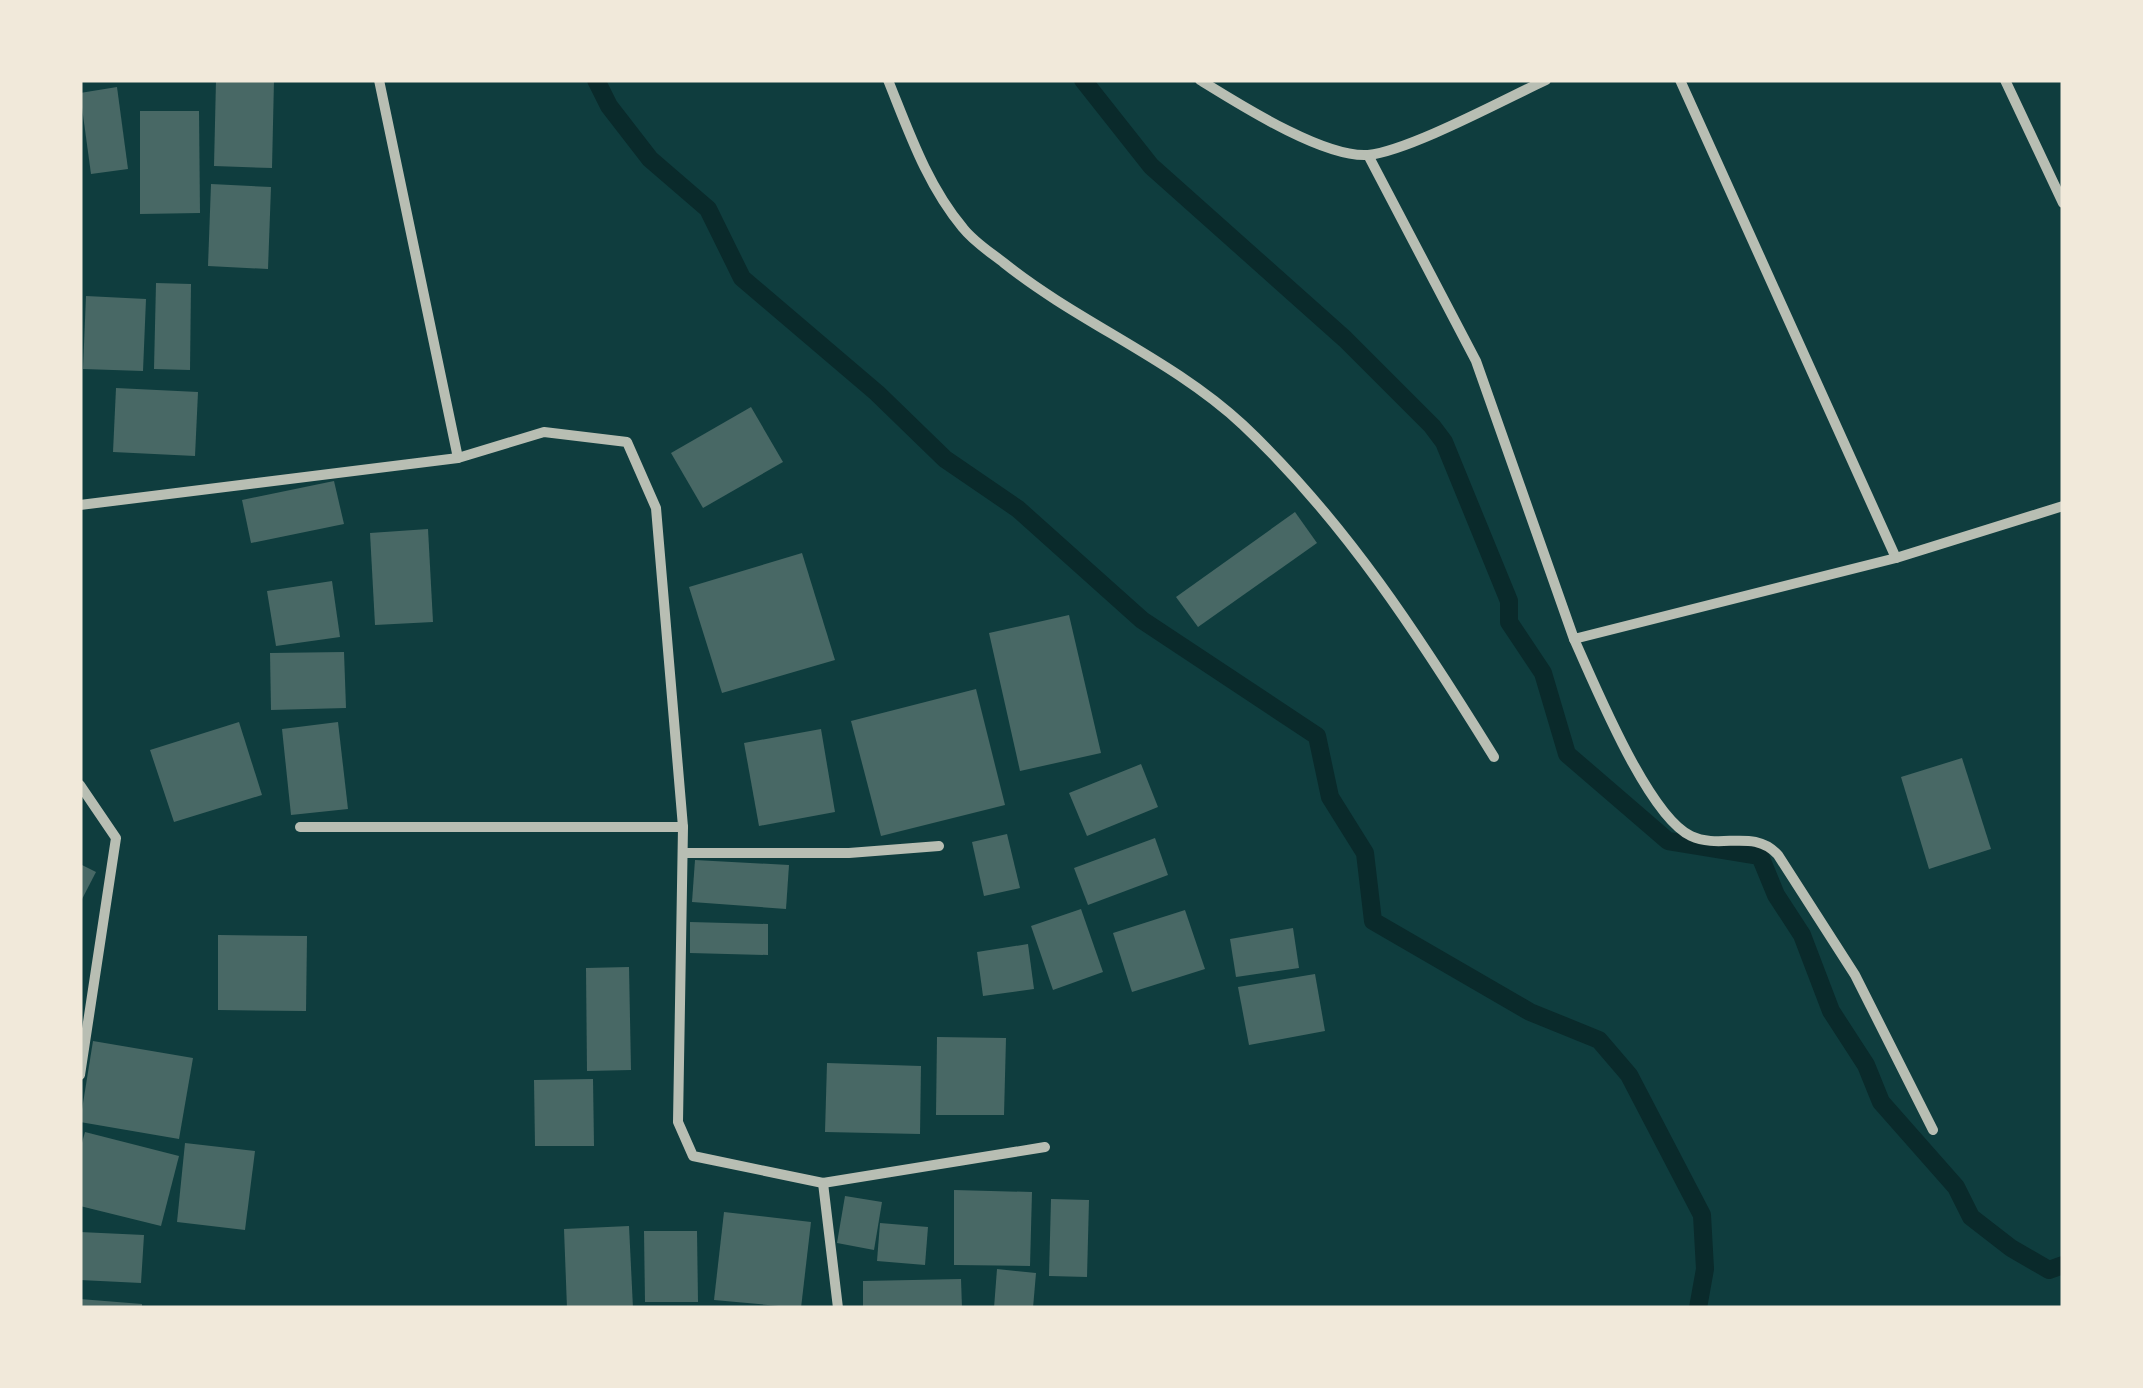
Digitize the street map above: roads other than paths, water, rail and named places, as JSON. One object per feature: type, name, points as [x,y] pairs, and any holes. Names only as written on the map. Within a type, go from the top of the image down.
[{"type":"street","points":[[379,80],[458,458]]},
{"type":"street","points":[[888,80],[937,194],[966,232],[1022,277],[1168,368],[1240,422],[1315,499],[1408,622],[1494,758]]},
{"type":"street","points":[[1200,80],[1308,139],[1368,155],[1422,137],[1546,80]]},
{"type":"street","points":[[1680,80],[1896,558]]},
{"type":"street","points":[[2004,80],[2063,203]]},
{"type":"street","points":[[1368,155],[1476,361],[1574,638],[1609,715],[1662,812],[1697,838],[1755,840],[1767,844],[1778,855],[1855,975],[1933,1130]]},
{"type":"street","points":[[80,505],[458,458],[544,432],[627,442],[656,508],[684,853],[678,1122],[693,1156],[823,1184],[1045,1147]]},
{"type":"street","points":[[1574,638],[1896,558],[2063,506]]},
{"type":"street","points":[[80,786],[116,838],[80,1075]]},
{"type":"street","points":[[300,827],[683,827]]},
{"type":"street","points":[[684,853],[849,853],[939,846]]},
{"type":"street","points":[[823,1184],[838,1308]]},
{"type":"waterway","points":[[596,80],[609,106],[650,159],[708,209],[742,278],[877,393],[945,459],[1018,509],[1142,620],[1317,736],[1330,797],[1365,853],[1373,921],[1530,1012],[1599,1040],[1629,1075],[1702,1215],[1705,1269],[1698,1308]]},
{"type":"waterway","points":[[1083,80],[1151,166],[1345,339],[1444,442],[1509,601],[1509,622],[1543,673],[1567,754],[1668,841],[1760,856],[1776,895],[1802,935],[1831,1011],[1866,1065],[1881,1102],[1956,1187],[1971,1217],[2011,1248],[2049,1270],[2063,1265]]}]
